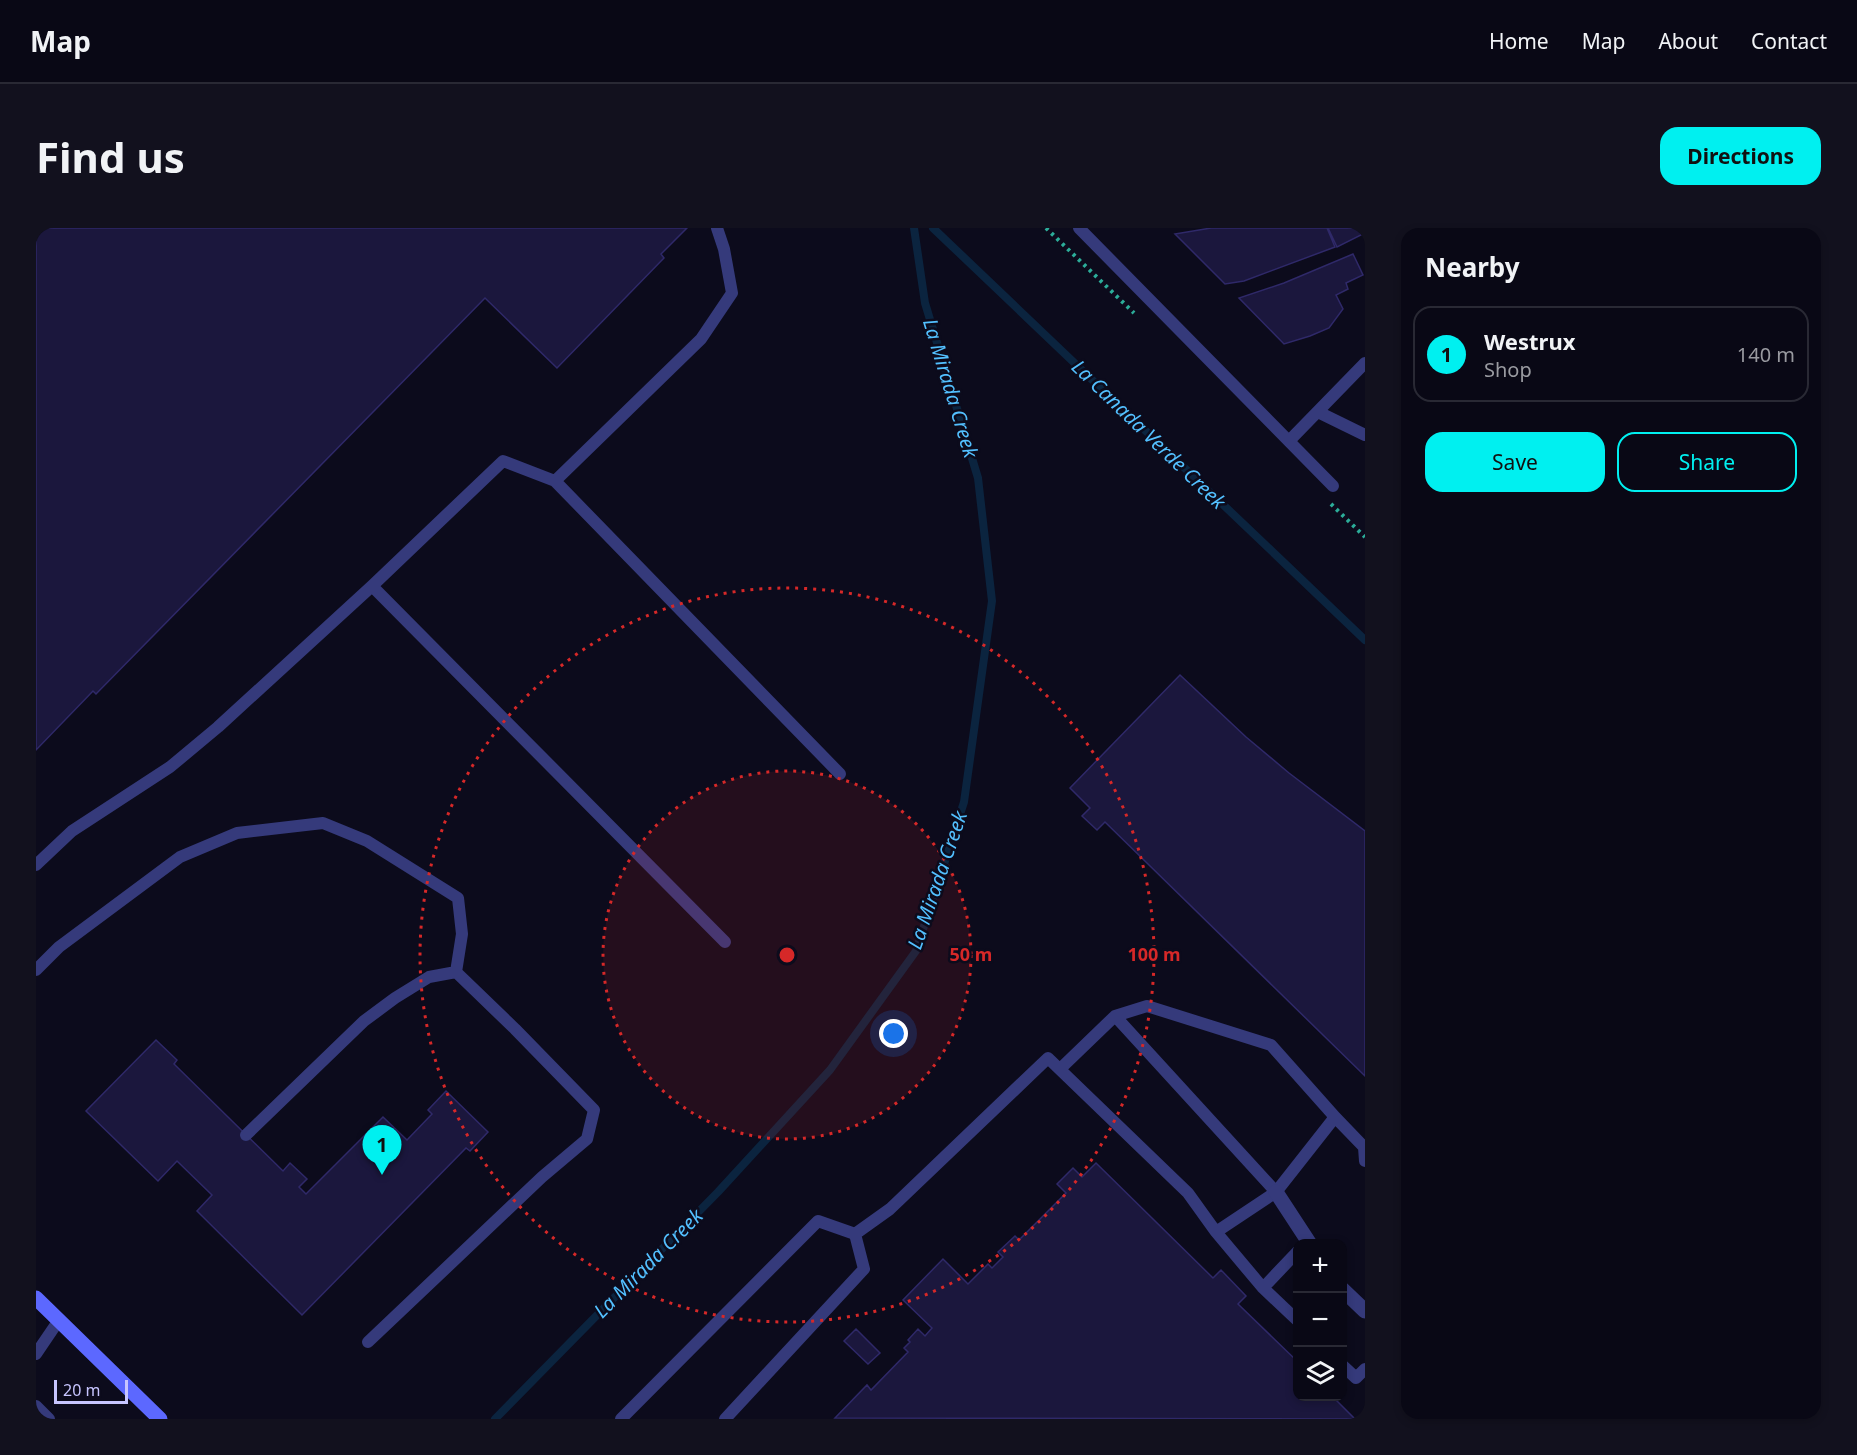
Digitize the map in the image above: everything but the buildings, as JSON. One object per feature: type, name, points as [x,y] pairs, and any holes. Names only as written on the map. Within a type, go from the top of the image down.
[{"type":"main road","points":[[36,1298],[160,1419]]},
{"type":"street","points":[[1276,1192],[1302,1239]]},
{"type":"street","points":[[1347,1293],[1365,1311]]},
{"type":"lane","points":[[555,481],[701,339],[732,293],[724,249],[717,228]]},
{"type":"lane","points":[[1079,228],[1333,486]]},
{"type":"lane","points":[[1289,441],[1365,363]]},
{"type":"lane","points":[[1318,412],[1365,435]]},
{"type":"lane","points":[[36,865],[72,831],[170,767],[218,727],[372,586],[503,461],[555,481],[840,774]]},
{"type":"lane","points":[[372,586],[726,942]]},
{"type":"lane","points":[[36,970],[59,947],[180,857],[237,833],[323,823],[367,842],[458,898],[462,934],[456,972]]},
{"type":"lane","points":[[246,1135],[364,1021],[429,977],[456,972]]},
{"type":"lane","points":[[368,1342],[542,1177],[587,1139],[594,1110],[456,972]]},
{"type":"lane","points":[[1060,1069],[1115,1016],[1147,1006],[1271,1045],[1364,1147],[1365,1161]]},
{"type":"lane","points":[[1115,1016],[1276,1192]]},
{"type":"lane","points":[[855,1234],[890,1209],[1048,1058],[1188,1193],[1216,1232],[1263,1288],[1293,1317]]},
{"type":"lane","points":[[1216,1232],[1276,1192],[1335,1117]]},
{"type":"lane","points":[[621,1419],[818,1221],[855,1234]]},
{"type":"lane","points":[[725,1419],[864,1269],[855,1234]]},
{"type":"lane","points":[[1263,1288],[1293,1257]]},
{"type":"lane","points":[[36,1354],[59,1320]]},
{"type":"lane","points":[[1347,1370],[1356,1378],[1365,1369]]},
{"type":"lane","points":[[36,1406],[50,1419]]},
{"type":"waterway","name":"La Mirada Creek","points":[[495,1419],[718,1192],[830,1070],[916,951],[964,802],[992,601],[978,478],[925,303],[914,228]]},
{"type":"waterway","name":"La Canada Verde Creek","points":[[933,228],[1365,640]]},
{"type":"place","name":"Westrux","points":[[382,1175]]}]
